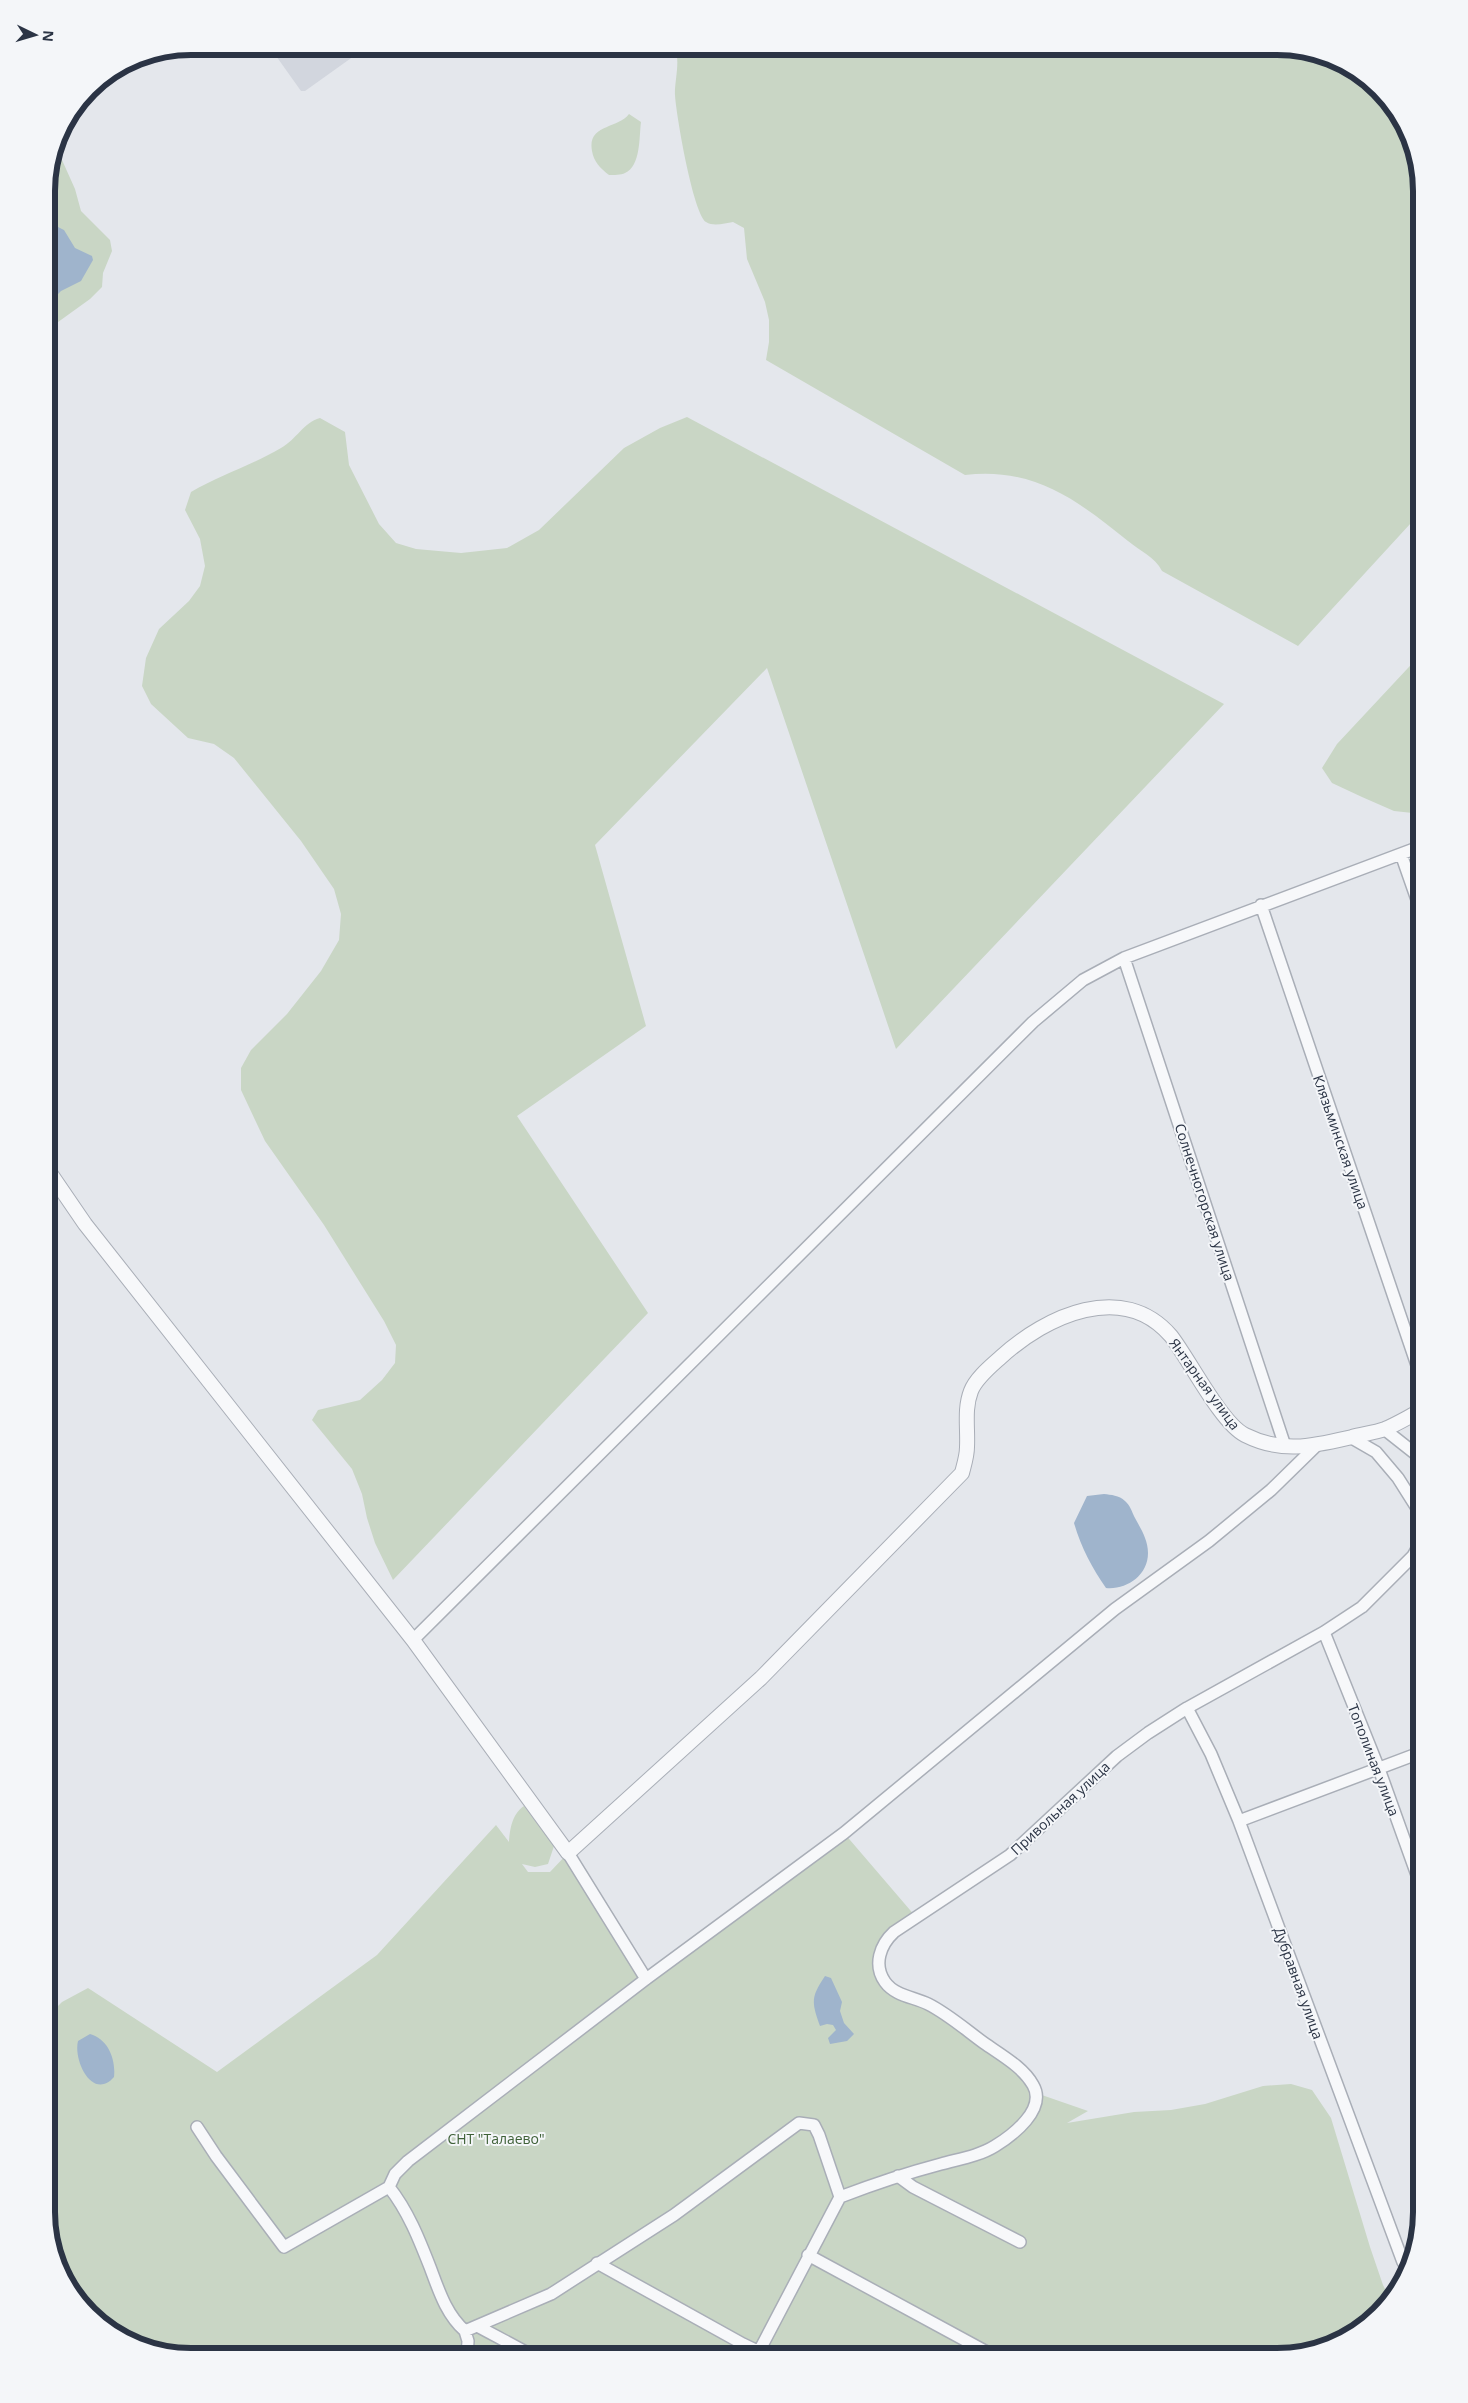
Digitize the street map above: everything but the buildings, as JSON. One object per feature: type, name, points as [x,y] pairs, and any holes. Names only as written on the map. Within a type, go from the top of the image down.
[{"type":"street","points":[[414,1640],[1033,1022],[1082,980],[1124,958],[1413,849]]},
{"type":"street","points":[[1401,854],[1413,888]]},
{"type":"street","name":"Клязьминская улица","points":[[1261,905],[1413,1353]]},
{"type":"street","name":"Солнечногорская улица","points":[[1124,958],[1285,1446]]},
{"type":"street","points":[[55,1181],[85,1224],[414,1640],[568,1853],[646,1978]]},
{"type":"street","name":"Янтарная улица","points":[[568,1853],[761,1678],[962,1473],[967,1448],[966,1421],[971,1390],[988,1369],[1005,1354],[1051,1322],[1098,1306],[1126,1308],[1152,1319],[1170,1336],[1226,1417],[1243,1434],[1263,1442],[1285,1446],[1316,1446],[1384,1429],[1413,1414]]},
{"type":"street","points":[[1384,1429],[1413,1452]]},
{"type":"street","points":[[1350,1437],[1376,1452],[1398,1478],[1413,1502]]},
{"type":"street","points":[[197,2126],[216,2156],[284,2247],[389,2187],[395,2174],[408,2161],[646,1978],[844,1833],[1115,1609],[1209,1541],[1271,1490],[1316,1446]]},
{"type":"street","name":"Привольная улица","points":[[898,2176],[973,2155],[995,2146],[1018,2129],[1033,2112],[1036,2093],[1033,2084],[1013,2063],[928,2004],[893,1990],[884,1982],[880,1967],[879,1951],[894,1932],[1010,1855],[1117,1756],[1148,1733],[1187,1708],[1324,1632],[1362,1607],[1388,1584],[1413,1556]]},
{"type":"street","name":"Тополиная улица","points":[[1324,1632],[1379,1769],[1413,1864]]},
{"type":"street","name":"Дубравная улица","points":[[1187,1708],[1211,1754],[1239,1820],[1403,2262]]},
{"type":"street","points":[[1239,1820],[1413,1756]]},
{"type":"street","points":[[465,2331],[479,2327],[551,2294],[674,2215],[799,2123],[814,2125],[817,2130],[840,2197]]},
{"type":"street","points":[[760,2348],[840,2197],[898,2176],[913,2187],[1020,2242]]},
{"type":"street","points":[[389,2187],[403,2206],[418,2236],[449,2314],[465,2331],[468,2348]]},
{"type":"street","points":[[808,2255],[979,2348]]},
{"type":"street","points":[[597,2263],[748,2348]]},
{"type":"street","points":[[479,2327],[520,2348]]},
{"type":"shaded area","points":[[275,55],[355,55],[305,91],[301,91]]},
{"type":"green space","points":[[1286,55],[1321,62],[1353,78],[1379,101],[1390,115],[1406,147],[1412,173],[1413,521],[1298,646],[1162,571],[1151,558],[1091,512],[1072,500],[1033,482],[1012,476],[990,474],[965,475],[766,360],[769,342],[769,320],[765,302],[747,259],[744,228],[733,222],[716,224],[706,222],[701,215],[696,201],[678,122],[675,95],[677,56]]},
{"type":"green space","points":[[629,114],[641,122],[637,158],[625,173],[609,175],[596,162],[592,151],[592,142],[594,136],[599,131],[624,119]]},
{"type":"green space","points":[[59,158],[62,160],[75,189],[81,211],[110,240],[112,251],[103,273],[102,287],[90,299],[55,324],[55,182]]},
{"type":"green space","points":[[687,417],[1224,704],[896,1049],[767,668],[595,845],[646,1026],[517,1116],[648,1313],[393,1580],[375,1543],[362,1494],[352,1469],[312,1420],[318,1410],[360,1400],[382,1380],[395,1363],[396,1345],[384,1321],[324,1225],[265,1141],[241,1090],[241,1068],[251,1050],[287,1014],[321,971],[339,940],[341,914],[334,889],[301,841],[234,758],[214,744],[188,738],[151,704],[142,686],[146,658],[159,629],[189,601],[200,586],[205,566],[200,539],[185,510],[191,492],[281,448],[314,420],[320,418],[345,432],[349,465],[379,524],[396,543],[416,549],[461,553],[507,548],[539,530],[624,448],[660,428]]},
{"type":"green space","points":[[1413,663],[1413,813],[1394,811],[1332,783],[1322,768],[1337,744]]},
{"type":"green space","name":"СНТ \"Талаево\"","points":[[524,1806],[554,1846],[548,1864],[535,1867],[522,1864],[528,1872],[550,1872],[568,1853],[646,1978],[844,1833],[916,1917],[879,1951],[884,1982],[1013,2063],[1036,2093],[1088,2111],[1067,2123],[1134,2112],[1171,2110],[1205,2104],[1263,2086],[1291,2084],[1312,2090],[1331,2118],[1370,2247],[1387,2292],[1367,2314],[1337,2334],[1321,2341],[1286,2348],[182,2348],[147,2341],[115,2325],[101,2314],[78,2288],[69,2272],[56,2230],[55,2009],[62,2002],[88,1988],[217,2072],[377,1955],[496,1825],[509,1842],[514,1817]]},
{"type":"water","points":[[58,227],[64,230],[75,248],[92,256],[93,260],[81,281],[61,291],[55,297],[55,243]]},
{"type":"water","points":[[1104,1494],[1120,1498],[1128,1504],[1144,1535],[1148,1548],[1147,1561],[1140,1575],[1121,1587],[1106,1588],[1084,1549],[1074,1523],[1087,1496]]},
{"type":"water","points":[[825,1976],[831,1978],[842,2002],[840,2011],[844,2023],[854,2034],[847,2041],[830,2044],[828,2038],[836,2030],[833,2025],[820,2026],[817,2018],[814,2006],[815,1995]]},
{"type":"water","points":[[90,2034],[102,2040],[110,2051],[114,2063],[114,2077],[106,2083],[99,2084],[92,2081],[86,2076],[82,2068],[77,2049],[78,2041]]}]
